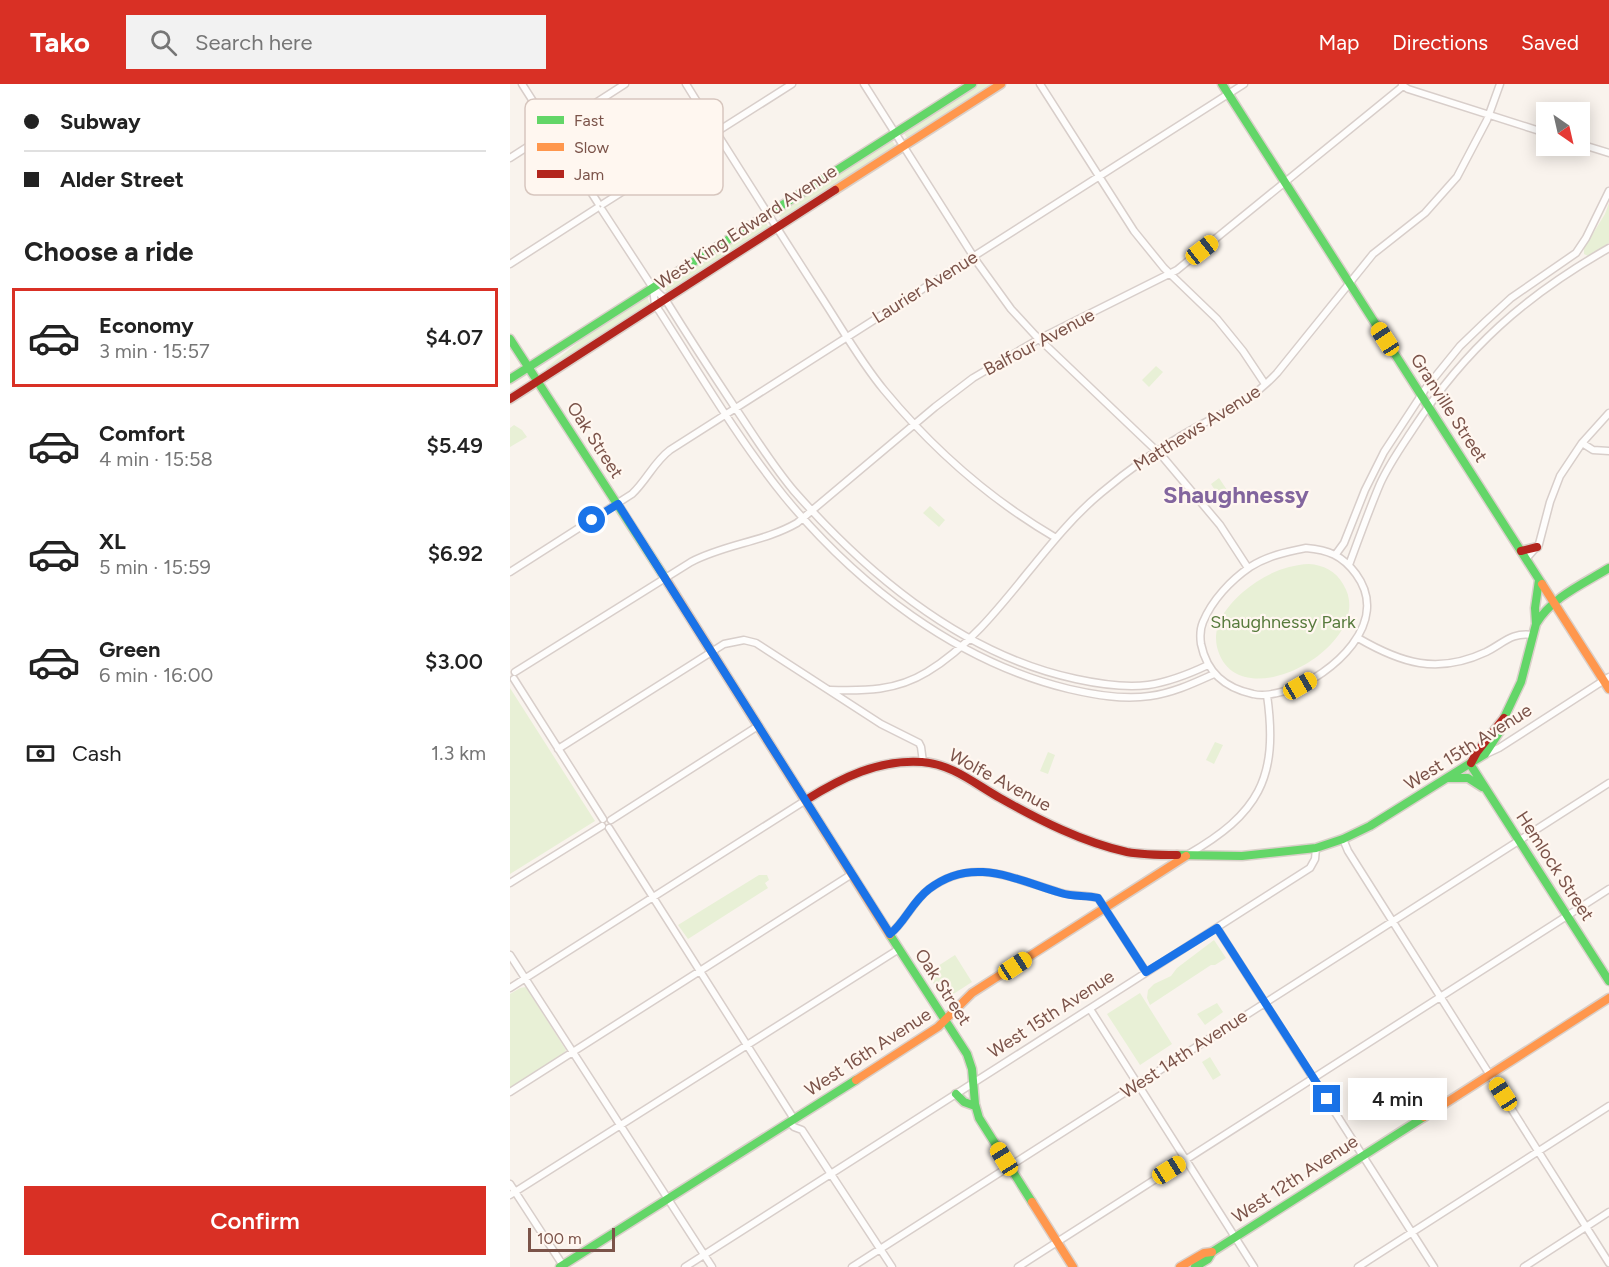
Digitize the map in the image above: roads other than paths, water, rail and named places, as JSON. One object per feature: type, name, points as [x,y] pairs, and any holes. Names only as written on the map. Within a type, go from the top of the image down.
[{"type":"main road","name":"West King Edward Avenue","points":[[510,378],[972,84]]},
{"type":"main road","name":"West King Edward Avenue","points":[[510,399],[1001,84]]},
{"type":"main road","name":"Granville Street","points":[[1222,84],[1539,580],[1606,679],[1609,689]]},
{"type":"main road","name":"Oak Street","points":[[510,339],[618,504],[969,1057],[975,1106],[981,1123],[1073,1267]]},
{"type":"main road","points":[[1524,555],[1537,547]]},
{"type":"main road","points":[[1473,762],[1504,718],[1521,682],[1536,624],[1543,612],[1609,568]]},
{"type":"main road","points":[[1536,624],[1535,608],[1539,580]]},
{"type":"main road","points":[[1485,754],[1502,728],[1504,718]]},
{"type":"main road","name":"West 15th Avenue","points":[[1316,848],[1343,839],[1389,816],[1485,754]]},
{"type":"main road","points":[[806,800],[837,781],[868,769],[900,762],[923,762]]},
{"type":"main road","name":"Wolfe Avenue","points":[[923,762],[944,766],[958,772],[1033,816],[1092,841],[1134,853],[1186,856],[1262,855],[1316,848]]},
{"type":"main road","name":"Hemlock Street","points":[[1473,762],[1485,790],[1493,798],[1609,981]]},
{"type":"main road","name":"Hemlock Street","points":[[1473,762],[1489,786],[1493,798]]},
{"type":"main road","points":[[1449,778],[1468,778],[1485,790]]},
{"type":"main road","name":"West 16th Avenue","points":[[562,1266],[923,1038],[945,1021],[972,993],[1186,856]]},
{"type":"main road","name":"West 12th Avenue","points":[[1195,1267],[1234,1237],[1609,999]]},
{"type":"main road","points":[[956,1094],[964,1102],[975,1106]]},
{"type":"main road","name":"West 12th Avenue","points":[[1180,1267],[1204,1252],[1212,1252]]},
{"type":"street","points":[[522,84],[532,99]]},
{"type":"street","points":[[602,99],[625,84]]},
{"type":"street","points":[[686,84],[696,99]]},
{"type":"street","points":[[723,128],[792,84]]},
{"type":"street","points":[[864,84],[974,256],[1011,309],[1039,339],[1157,451],[1214,517],[1248,568]]},
{"type":"street","points":[[1040,84],[1134,231],[1170,274],[1217,319],[1243,351],[1265,384]]},
{"type":"street","name":"Laurier Avenue","points":[[510,572],[618,504],[641,486],[664,455],[1244,84]]},
{"type":"street","name":"Matthews Avenue","points":[[830,690],[879,690],[907,682],[928,672],[969,638],[1009,595],[1056,538],[1098,495],[1157,451],[1250,398],[1265,384],[1374,254],[1411,226],[1441,197],[1457,177],[1489,114],[1500,84]]},
{"type":"street","points":[[1402,85],[1536,130]]},
{"type":"street","name":"Balfour Avenue","points":[[512,675],[701,556],[774,534],[803,518],[974,378],[1039,339],[1170,274],[1241,220],[1402,85]]},
{"type":"street","points":[[723,141],[883,390],[915,424],[978,483],[1013,511],[1056,538]]},
{"type":"street","points":[[1590,147],[1609,153]]},
{"type":"street","points":[[510,158],[525,148]]},
{"type":"street","points":[[1336,554],[1344,543],[1365,490],[1384,452],[1421,395],[1460,346],[1511,298],[1576,253],[1609,191]]},
{"type":"street","points":[[593,195],[653,288],[665,299],[772,462],[845,545],[915,604],[988,648],[1023,664],[1065,676],[1121,686],[1148,685],[1175,678],[1208,665]]},
{"type":"street","points":[[510,264],[617,195]]},
{"type":"street","points":[[1349,565],[1381,482],[1428,406],[1453,374],[1494,329],[1519,308],[1583,263],[1609,248]]},
{"type":"street","points":[[1576,253],[1583,263]]},
{"type":"street","points":[[653,288],[655,305],[763,468],[803,518],[866,579],[909,613],[960,646],[1019,675],[1092,694],[1119,697],[1150,696],[1180,689],[1214,674]]},
{"type":"street","points":[[1537,547],[1560,476],[1582,443],[1609,413]]},
{"type":"street","points":[[1582,443],[1593,450],[1609,451]]},
{"type":"street","points":[[1306,548],[1336,554],[1349,565],[1359,578],[1364,591],[1366,607],[1364,623],[1358,638],[1343,656],[1325,671],[1300,686],[1267,695],[1256,695],[1238,690],[1225,684],[1214,674],[1203,654],[1200,636],[1202,623],[1213,603],[1226,587],[1248,568],[1282,553],[1306,548]]},
{"type":"street","points":[[1358,638],[1393,656],[1427,665],[1442,665],[1486,652],[1512,636],[1533,635]]},
{"type":"street","name":"Wolfe Avenue","points":[[558,749],[711,652],[729,642],[748,640],[881,724],[919,743],[923,762]]},
{"type":"street","points":[[512,675],[652,898],[795,1119],[795,1127],[802,1130]]},
{"type":"street","name":"West 15th Avenue","points":[[1485,754],[1499,748],[1606,679]]},
{"type":"street","points":[[1186,856],[1208,843],[1238,819],[1259,792],[1270,757],[1271,736],[1267,695]]},
{"type":"street","points":[[510,884],[758,726]]},
{"type":"street","name":"West 14th Avenue","points":[[852,1267],[1609,783]]},
{"type":"street","points":[[510,988],[806,800]]},
{"type":"street","points":[[1343,839],[1392,922],[1609,1263]]},
{"type":"street","name":"West 15th Avenue","points":[[685,1267],[1310,868],[1314,864],[1316,848]]},
{"type":"street","points":[[890,934],[898,928],[913,904],[929,889],[956,875],[981,871],[997,872],[1065,894],[1096,897],[1146,972]]},
{"type":"street","points":[[510,1092],[852,874]]},
{"type":"street","points":[[1018,1267],[1609,890]]},
{"type":"street","points":[[1217,928],[1434,1267]]},
{"type":"street","points":[[513,1194],[899,949]]},
{"type":"street","points":[[510,955],[712,1267]]},
{"type":"street","points":[[1090,1009],[1254,1267]]},
{"type":"street","points":[[1358,1267],[1609,1106]]},
{"type":"street","points":[[795,1119],[802,1122],[802,1130],[892,1267]]},
{"type":"street","points":[[510,1184],[513,1194],[562,1266]]},
{"type":"street","points":[[1524,1267],[1609,1212]]},
{"type":"district","name":"Shaughnessy","points":[[1236,494]]},
{"type":"park label","name":"Shaughnessy Park","points":[[1283,622]]}]
